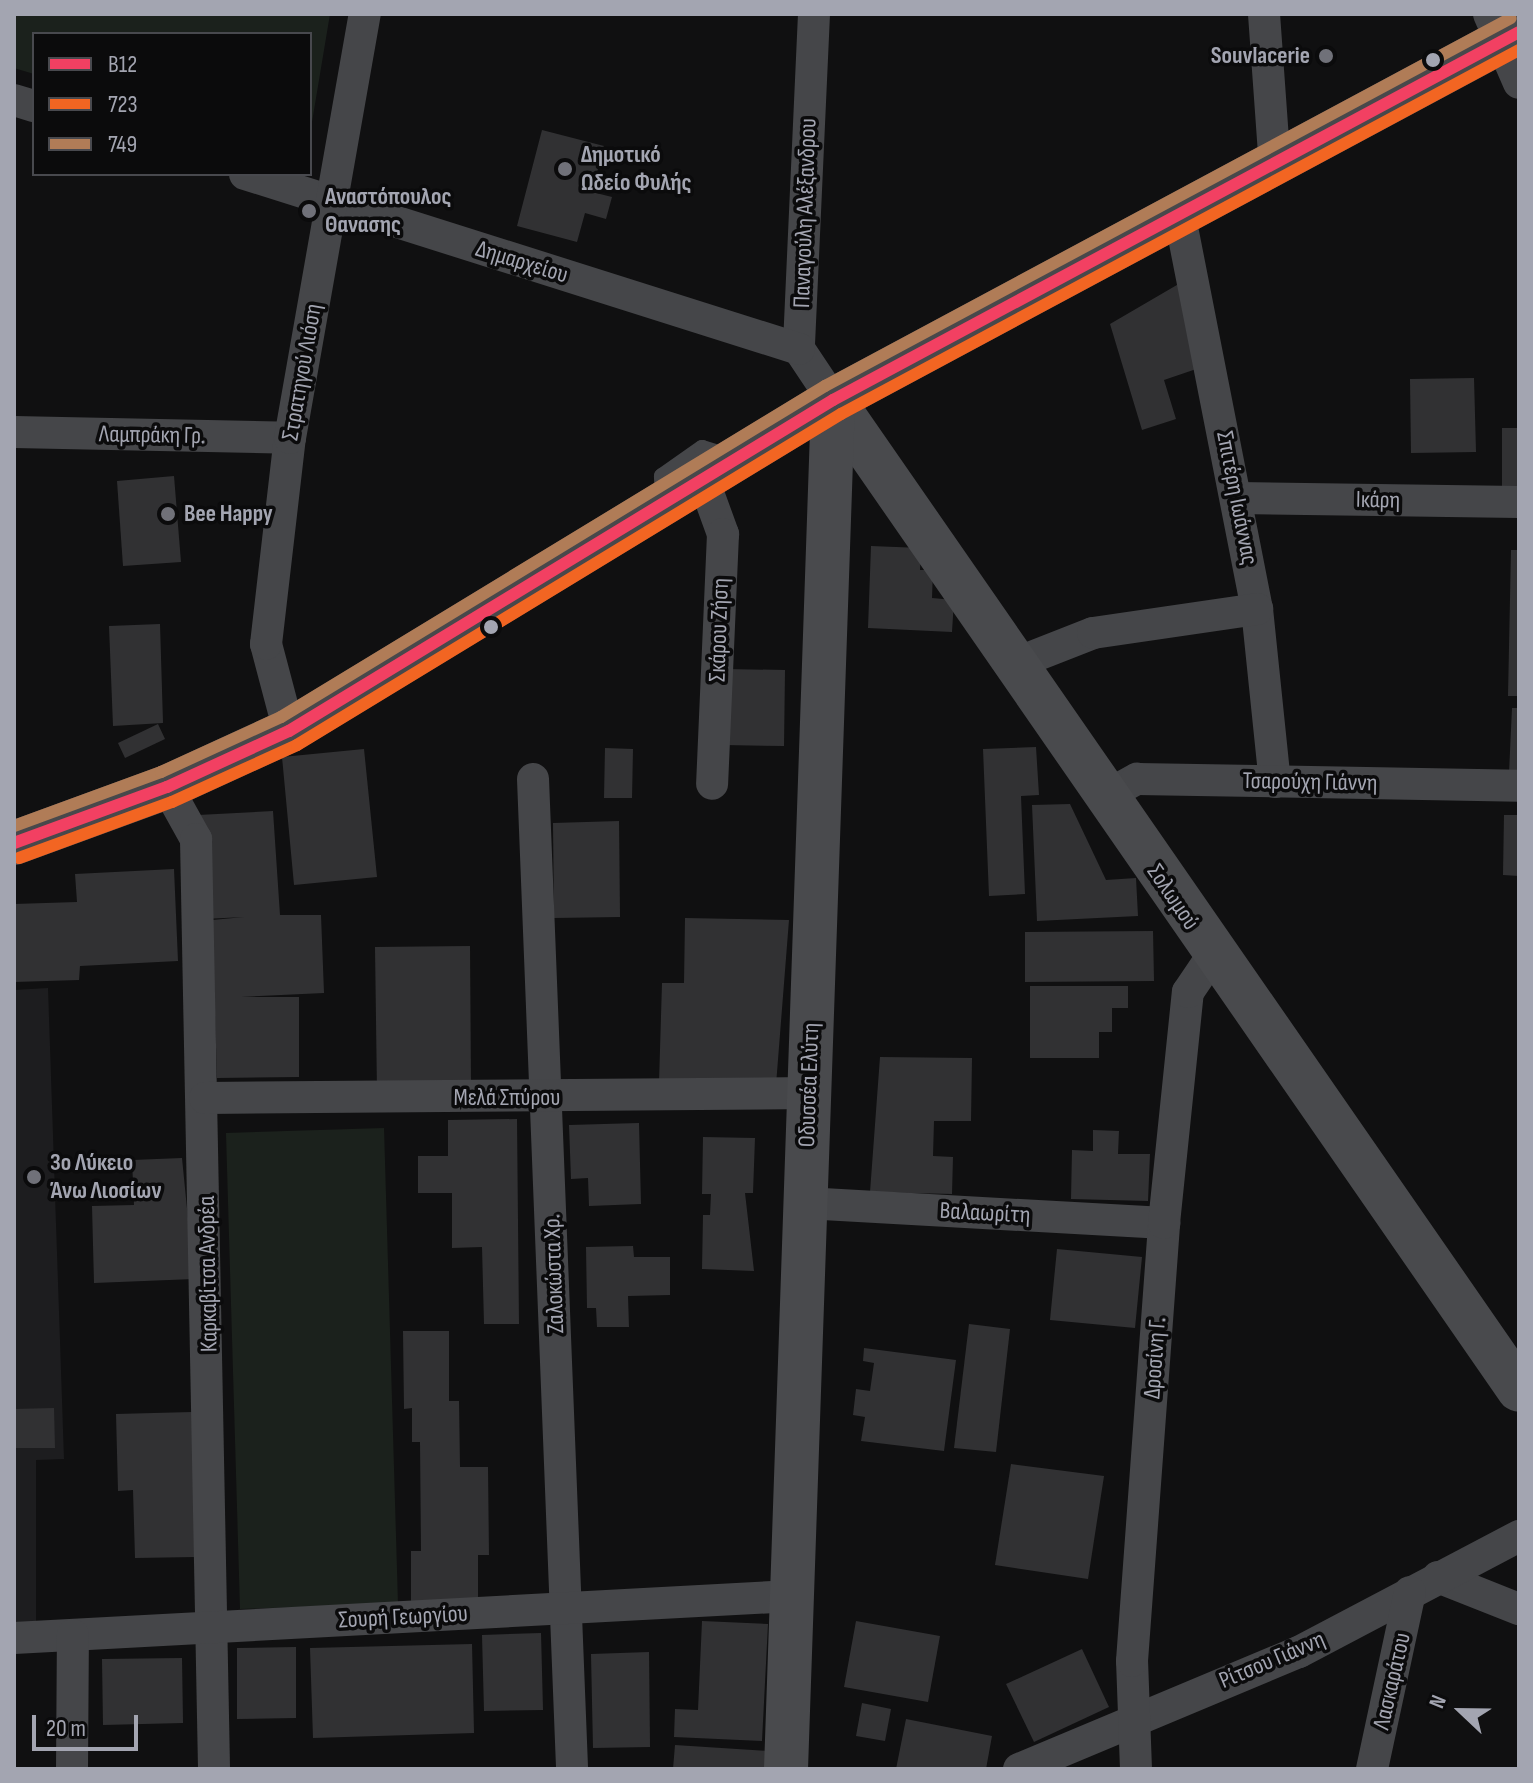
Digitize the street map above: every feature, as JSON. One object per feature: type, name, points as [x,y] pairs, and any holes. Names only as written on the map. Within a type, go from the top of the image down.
[{"type":"main road","points":[[14,843],[167,787],[289,731],[833,400],[1275,166],[1502,30]]},
{"type":"street","name":"Στρατηγού Λιόση","points":[[289,731],[266,644],[290,438],[365,14]]},
{"type":"street","name":"Παναγούλη Αλέξανδρου","points":[[799,349],[814,14]]},
{"type":"street","points":[[1264,14],[1275,166]]},
{"type":"street","points":[[1502,30],[1519,83]]},
{"type":"street","name":"Δημαρχείου","points":[[251,176],[799,349]]},
{"type":"street","name":"Σπιτέρη Ιωάννας","points":[[1180,217],[1238,498],[1257,609],[1275,782]]},
{"type":"street","points":[[799,349],[833,400]]},
{"type":"street","name":"Σολωμού","points":[[833,400],[1213,955],[1519,1390]]},
{"type":"street","name":"Οδυσσέα Ελύτη","points":[[786,1769],[833,400]]},
{"type":"street","name":"Λαμπράκη Γρ.","points":[[14,432],[290,438]]},
{"type":"street","name":"Σκάρου Ζήση","points":[[712,784],[723,534],[720,469]]},
{"type":"street","name":"Ικάρη","points":[[1238,498],[1519,502]]},
{"type":"street","points":[[1014,664],[1093,633],[1257,609]]},
{"type":"street","name":"Ζαλοκώστα Χρ.","points":[[533,779],[548,1098],[572,1769]]},
{"type":"street","name":"Τσαρούχη Γιάννη","points":[[1104,797],[1137,779],[1519,786]]},
{"type":"street","name":"Καρκαβίτσα Ανδρέα","points":[[167,787],[196,839],[205,1098],[214,1769]]},
{"type":"street","name":"Δροσίνη Γ.","points":[[1136,1769],[1134,1717],[1164,1223],[1188,992],[1213,955]]},
{"type":"street","name":"Μελά Σπύρου","points":[[205,1098],[548,1098],[809,1093]]},
{"type":"street","name":"Βαλαωρίτη","points":[[805,1203],[1164,1223]]},
{"type":"street","name":"Ρίτσου Γιάννη","points":[[1019,1769],[1134,1717],[1299,1652],[1519,1536]]},
{"type":"street","points":[[1438,1577],[1519,1609]]},
{"type":"street","name":"Λασκαράτου","points":[[1372,1769],[1410,1592]]},
{"type":"street","name":"Σουρή Γεωργίου","points":[[14,1638],[792,1596]]},
{"type":"street","points":[[72,1769],[73,1635]]},
{"type":"shaded area","points":[[14,14],[330,14],[312,122],[312,32],[32,32],[32,73],[14,68]]},
{"type":"shaded area","name":"3ο Λύκειο Άνω Λιοσίων","points":[[48,988],[64,1459],[36,1460],[36,1627],[14,1628],[14,990]]},
{"type":"shaded area","points":[[384,1128],[398,1604],[240,1609],[226,1133]]},
{"type":"building","name":"Δημοτικό Ωδείο Φυλής","points":[[542,130],[604,146],[592,192],[612,197],[606,219],[585,213],[577,242],[517,226]]},
{"type":"building","points":[[1182,282],[1208,365],[1164,380],[1176,419],[1142,430],[1110,324]]},
{"type":"building","points":[[1474,378],[1476,452],[1411,453],[1410,379]]},
{"type":"building","points":[[1502,428],[1519,428],[1519,488],[1502,488]]},
{"type":"building","points":[[174,476],[181,562],[123,566],[117,481]]},
{"type":"building","points":[[871,546],[921,548],[920,570],[933,570],[932,598],[954,600],[952,632],[868,628]]},
{"type":"building","points":[[1511,550],[1519,550],[1519,696],[1508,696]]},
{"type":"building","points":[[160,624],[163,723],[113,726],[109,626]]},
{"type":"building","points":[[725,669],[785,670],[784,746],[723,745]]},
{"type":"building","points":[[1512,708],[1519,708],[1519,774],[1509,773]]},
{"type":"building","points":[[158,724],[165,739],[125,758],[118,743]]},
{"type":"building","points":[[1036,747],[1039,795],[1021,796],[1025,894],[989,896],[983,749]]},
{"type":"building","points":[[605,748],[633,749],[632,798],[604,798]]},
{"type":"building","points":[[364,749],[377,877],[294,885],[282,757]]},
{"type":"building","points":[[1070,804],[1106,880],[1136,878],[1138,916],[1037,921],[1032,805]]},
{"type":"building","points":[[273,811],[280,915],[321,915],[324,993],[241,997],[299,997],[299,1077],[217,1078],[212,920],[244,917],[204,919],[198,815]]},
{"type":"building","points":[[1504,815],[1519,815],[1519,876],[1503,875]]},
{"type":"building","points":[[619,821],[620,917],[554,918],[553,823]]},
{"type":"building","points":[[174,869],[178,961],[80,966],[79,980],[14,982],[14,904],[77,902],[75,874]]},
{"type":"building","points":[[685,918],[789,920],[776,1085],[659,1083],[662,983],[684,983]]},
{"type":"building","points":[[1153,931],[1154,981],[1025,982],[1025,932]]},
{"type":"building","points":[[470,946],[471,1090],[377,1091],[375,947]]},
{"type":"building","points":[[1030,986],[1128,986],[1128,1008],[1112,1008],[1112,1032],[1099,1032],[1099,1058],[1030,1058]]},
{"type":"building","points":[[880,1057],[972,1058],[971,1121],[934,1121],[933,1156],[953,1157],[952,1194],[870,1192]]},
{"type":"building","points":[[517,1119],[519,1324],[484,1324],[482,1247],[452,1248],[452,1193],[418,1193],[418,1156],[448,1156],[448,1120]]},
{"type":"building","points":[[639,1123],[641,1204],[589,1206],[588,1178],[571,1179],[569,1125]]},
{"type":"building","points":[[1093,1130],[1119,1131],[1118,1154],[1150,1154],[1148,1201],[1071,1199],[1072,1150],[1093,1151]]},
{"type":"building","points":[[703,1137],[755,1138],[753,1193],[745,1193],[754,1271],[702,1269],[703,1215],[710,1215],[711,1194],[702,1194]]},
{"type":"building","points":[[182,1158],[194,1279],[94,1283],[92,1206],[134,1205],[132,1160]]},
{"type":"building","points":[[633,1246],[634,1257],[670,1257],[670,1295],[628,1296],[629,1327],[597,1327],[596,1308],[587,1308],[586,1247]]},
{"type":"building","points":[[1057,1249],[1142,1257],[1135,1328],[1050,1320]]},
{"type":"building","points":[[969,1324],[1010,1329],[996,1452],[954,1448]]},
{"type":"building","points":[[403,1331],[449,1331],[449,1401],[459,1401],[460,1467],[488,1467],[489,1555],[478,1555],[478,1601],[411,1602],[411,1551],[421,1551],[420,1442],[412,1442],[412,1408],[404,1409]]},
{"type":"building","points":[[864,1348],[956,1360],[944,1451],[861,1441],[865,1417],[853,1415],[856,1389],[870,1391],[874,1363],[863,1361]]},
{"type":"building","points":[[54,1408],[55,1448],[14,1448],[14,1409]]},
{"type":"building","points":[[192,1412],[196,1557],[135,1558],[133,1490],[118,1491],[116,1414]]},
{"type":"building","points":[[1011,1464],[1104,1476],[1088,1579],[995,1565]]},
{"type":"building","points":[[702,1621],[768,1624],[762,1741],[674,1737],[675,1709],[698,1710]]},
{"type":"building","points":[[856,1621],[940,1636],[928,1702],[844,1687]]},
{"type":"building","points":[[541,1633],[543,1710],[484,1711],[482,1635]]},
{"type":"building","points":[[472,1644],[474,1733],[313,1738],[310,1648]]},
{"type":"building","points":[[296,1647],[296,1718],[237,1719],[237,1648]]},
{"type":"building","points":[[1082,1649],[1109,1707],[1034,1742],[1006,1684]]},
{"type":"building","points":[[649,1652],[650,1747],[593,1748],[591,1654]]},
{"type":"building","points":[[182,1658],[183,1723],[103,1725],[102,1659]]},
{"type":"building","points":[[862,1703],[891,1709],[885,1741],[856,1736]]},
{"type":"building","points":[[906,1719],[992,1736],[986,1769],[896,1769]]},
{"type":"building","points":[[675,1745],[768,1751],[768,1769],[673,1769]]},
{"type":"transit line","name":"749","points":[[14,826],[161,772],[281,717],[825,386],[1511,18]]},
{"type":"transit line","name":"Β12","points":[[14,843],[167,787],[289,731],[833,400],[1519,32]]},
{"type":"transit line","name":"723","points":[[19,858],[172,802],[297,745],[841,414],[1519,50]]},
{"type":"place","name":"Souvlacerie","points":[[1326,56]]},
{"type":"place","name":"Δημοτικό Ωδείο Φυλής","points":[[565,169]]},
{"type":"place","name":"Αναστόπουλος Θανασης","points":[[309,211]]},
{"type":"place","name":"Bee Happy","points":[[168,514]]},
{"type":"place","name":"3ο Λύκειο Άνω Λιοσίων","points":[[34,1177]]}]
